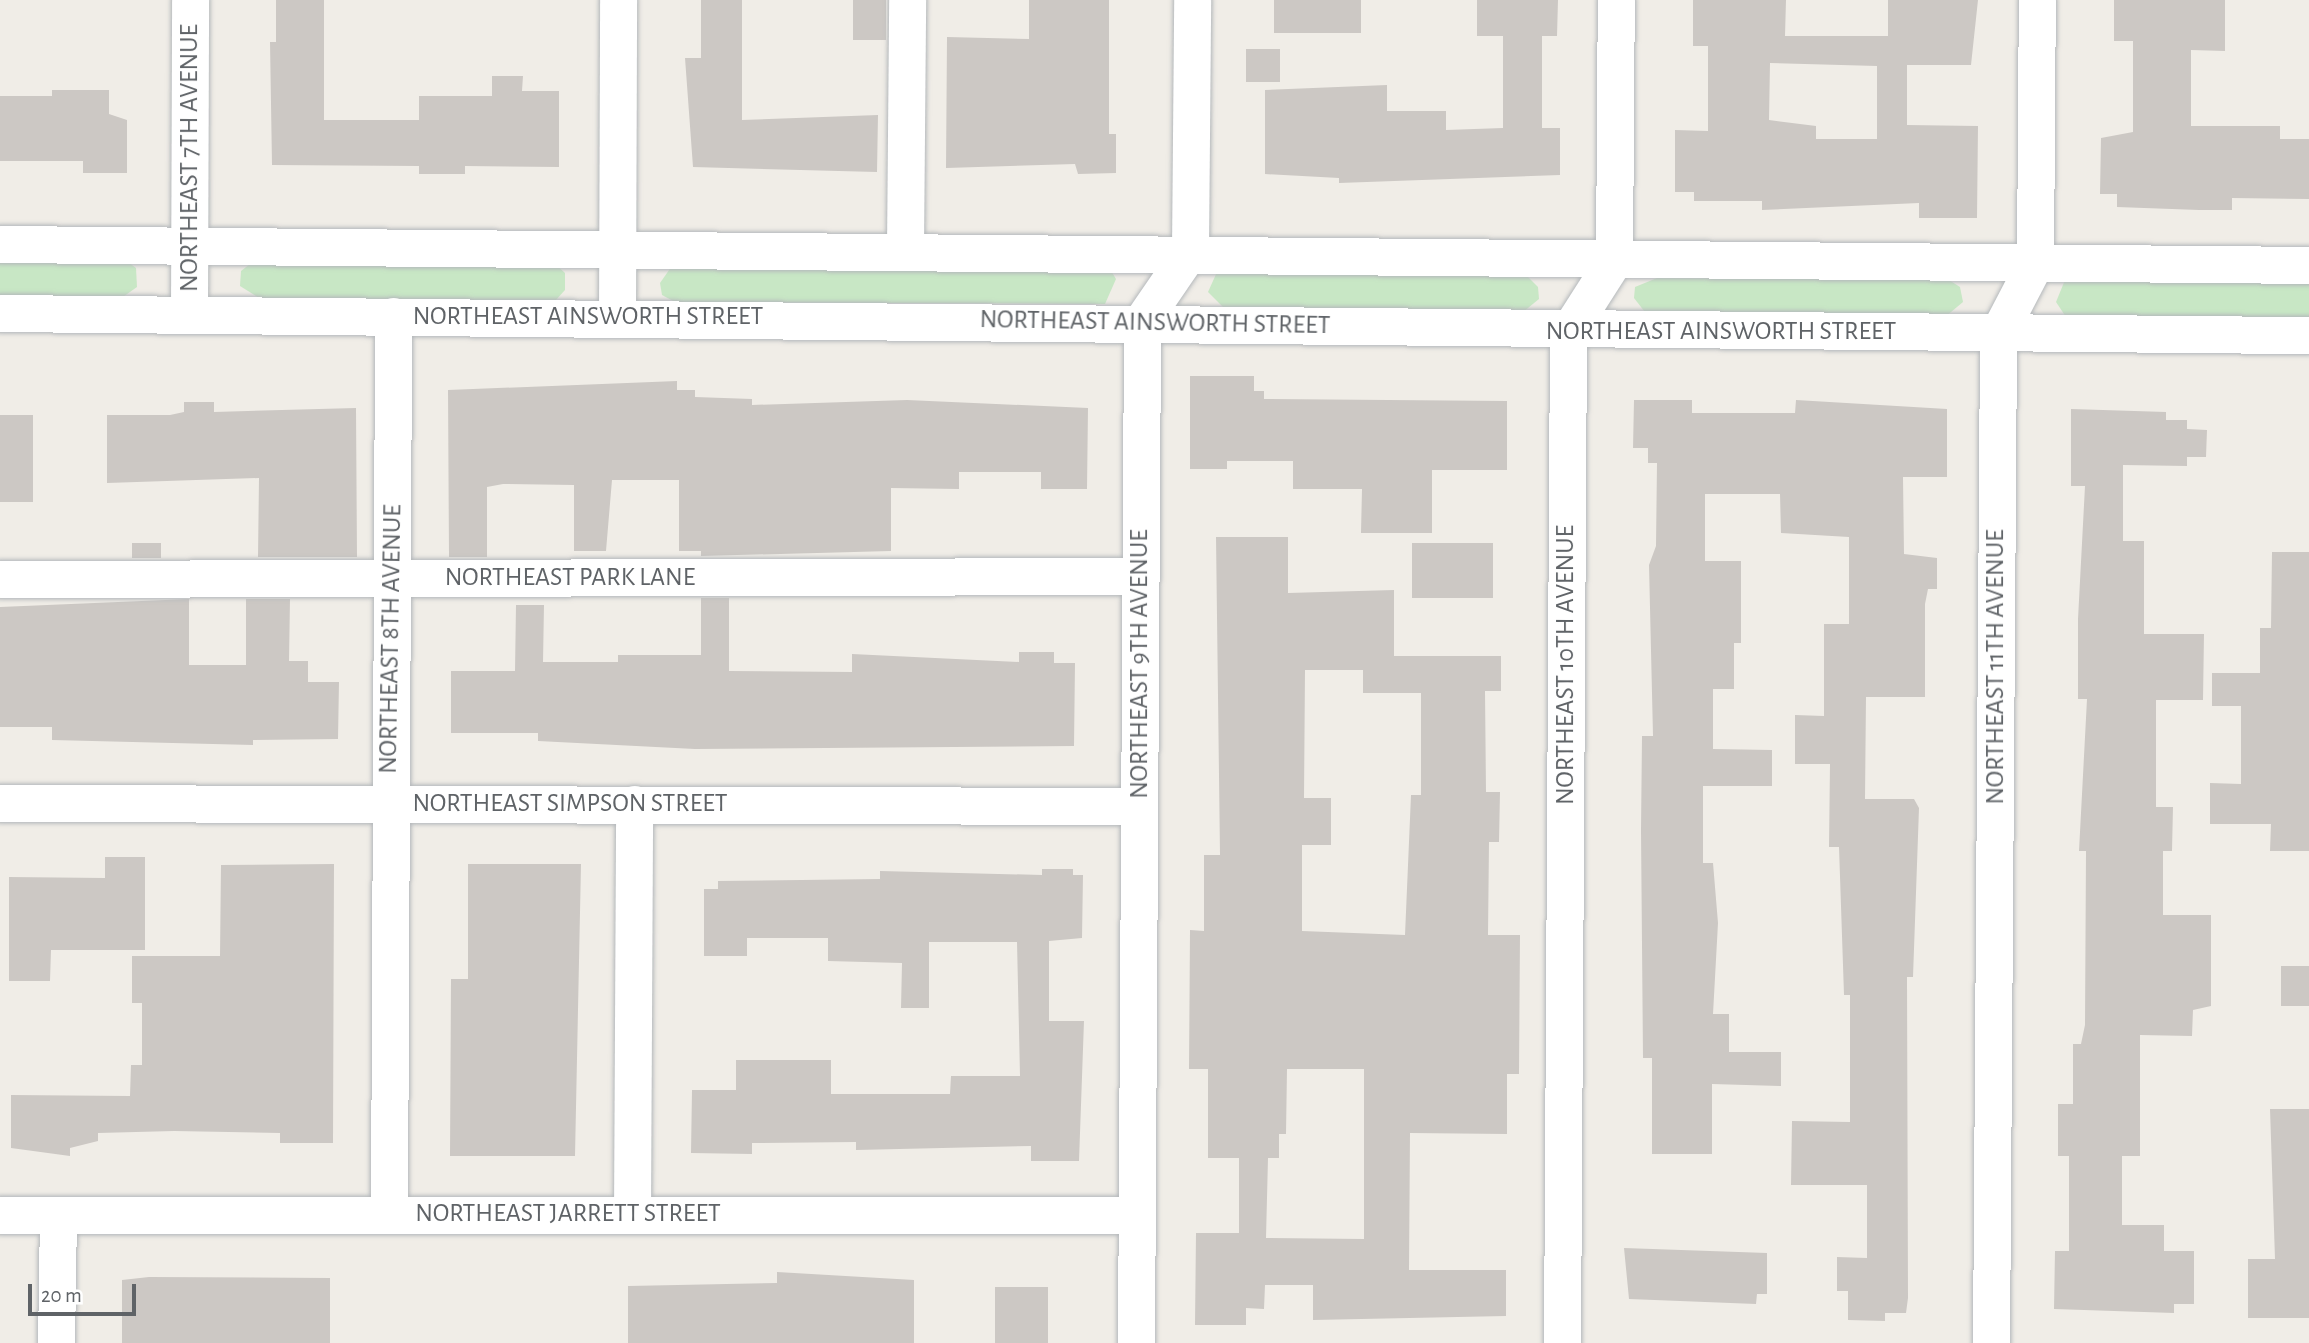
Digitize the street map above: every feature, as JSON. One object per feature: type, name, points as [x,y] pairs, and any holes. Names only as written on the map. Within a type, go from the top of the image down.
[{"type":"street","name":"NORTHEAST 7TH AVENUE","points":[[189,315],[190,0]]},
{"type":"street","points":[[617,317],[618,0]]},
{"type":"street","points":[[905,249],[907,0]]},
{"type":"street","points":[[1142,321],[1190,251],[1192,0]]},
{"type":"street","points":[[1568,332],[1614,260],[1616,0]]},
{"type":"street","name":"NORTHEAST 11TH AVENUE","points":[[1991,1343],[1998,334],[2035,263],[2037,0]]},
{"type":"street","points":[[0,244],[1190,251],[1614,260],[2309,265]]},
{"type":"street","name":"NORTHEAST AINSWORTH STREET","points":[[0,313],[1142,321],[1568,332],[2309,335]]},
{"type":"street","name":"NORTHEAST 8TH AVENUE","points":[[389,1214],[393,316]]},
{"type":"street","name":"NORTHEAST 9TH AVENUE","points":[[1136,1343],[1142,321]]},
{"type":"street","name":"NORTHEAST 10TH AVENUE","points":[[1562,1343],[1568,332]]},
{"type":"street","name":"NORTHEAST PARK LANE","points":[[0,579],[1140,576]]},
{"type":"street","name":"NORTHEAST SIMPSON STREET","points":[[0,803],[1139,806]]},
{"type":"street","points":[[632,1214],[634,804]]},
{"type":"street","name":"NORTHEAST JARRETT STREET","points":[[0,1214],[1137,1215]]},
{"type":"street","points":[[56,1343],[58,1215]]},
{"type":"green space","points":[[0,258],[124,259],[136,268],[137,287],[120,299],[0,297]]},
{"type":"green space","points":[[255,260],[553,262],[565,273],[565,290],[555,301],[259,298],[240,286],[241,271]]},
{"type":"green space","points":[[674,263],[1110,269],[1116,279],[1105,304],[675,302],[662,295],[660,283]]},
{"type":"green space","points":[[1217,272],[1524,273],[1538,287],[1539,299],[1522,313],[1225,309],[1208,292]]},
{"type":"green space","points":[[1657,278],[1949,280],[1960,287],[1963,302],[1945,317],[1648,316],[1634,298],[1635,287]]},
{"type":"green space","points":[[2065,280],[2309,282],[2309,318],[2066,317],[2056,302]]},
{"type":"building","points":[[276,0],[324,0],[324,120],[419,120],[419,96],[492,96],[492,76],[523,76],[522,91],[559,91],[559,167],[465,166],[465,174],[419,174],[419,166],[272,165],[270,42],[276,42]]},
{"type":"building","points":[[701,0],[742,0],[742,120],[878,115],[877,172],[693,167],[685,58],[701,58]]},
{"type":"building","points":[[853,0],[886,0],[886,40],[853,40]]},
{"type":"building","points":[[1029,0],[1109,0],[1109,134],[1116,134],[1116,173],[1078,174],[1075,164],[946,168],[947,37],[1029,39]]},
{"type":"building","points":[[1274,0],[1361,0],[1361,33],[1274,33]]},
{"type":"building","points":[[1477,0],[1558,0],[1557,36],[1542,36],[1542,128],[1560,128],[1560,175],[1339,183],[1339,178],[1265,174],[1265,90],[1387,85],[1387,111],[1446,111],[1446,130],[1503,128],[1503,36],[1477,36]]},
{"type":"building","points":[[1693,0],[1786,0],[1785,36],[1888,36],[1888,0],[1978,0],[1971,65],[1907,65],[1907,125],[1978,126],[1977,218],[1919,218],[1919,203],[1762,210],[1762,201],[1694,201],[1694,192],[1675,192],[1675,130],[1708,131],[1708,46],[1693,46]],"holes":[[[1770,63],[1877,66],[1877,139],[1816,139],[1816,126],[1769,120]]]},
{"type":"building","points":[[2114,0],[2225,0],[2225,51],[2191,50],[2191,126],[2280,126],[2280,139],[2309,139],[2309,199],[2232,198],[2232,210],[2199,210],[2117,207],[2117,194],[2100,194],[2101,138],[2133,132],[2133,41],[2114,41]]},
{"type":"building","points":[[1246,49],[1280,49],[1280,82],[1246,82]]},
{"type":"building","points":[[52,90],[109,90],[109,114],[127,120],[127,173],[83,173],[83,161],[0,161],[0,96],[52,96]]},
{"type":"building","points":[[1190,376],[1254,376],[1254,391],[1264,391],[1264,399],[1507,401],[1507,470],[1432,470],[1432,533],[1361,533],[1362,489],[1293,489],[1293,461],[1227,461],[1227,469],[1190,469]]},
{"type":"building","points":[[677,381],[677,390],[695,390],[695,397],[752,399],[752,405],[907,400],[1088,408],[1087,489],[1041,489],[1041,472],[959,472],[959,489],[891,488],[891,551],[701,556],[701,551],[679,551],[679,480],[612,480],[606,551],[574,551],[574,485],[503,484],[487,487],[487,557],[449,557],[448,390]]},
{"type":"building","points":[[1634,400],[1692,400],[1692,413],[1795,413],[1796,400],[1947,409],[1947,477],[1903,477],[1904,554],[1937,558],[1937,589],[1928,589],[1925,604],[1925,697],[1866,697],[1865,799],[1914,799],[1919,808],[1913,977],[1907,977],[1908,1298],[1906,1313],[1885,1313],[1885,1321],[1848,1320],[1848,1291],[1837,1291],[1837,1257],[1867,1258],[1867,1185],[1791,1185],[1792,1121],[1850,1122],[1850,995],[1844,995],[1839,847],[1829,847],[1830,764],[1795,764],[1795,715],[1824,716],[1824,624],[1849,624],[1849,537],[1781,533],[1780,494],[1705,494],[1705,561],[1741,561],[1741,643],[1734,643],[1734,689],[1713,689],[1713,749],[1772,750],[1772,786],[1703,786],[1703,863],[1713,863],[1718,923],[1713,1014],[1729,1014],[1729,1052],[1781,1052],[1781,1086],[1712,1084],[1712,1154],[1652,1154],[1652,1058],[1643,1058],[1641,831],[1642,736],[1653,736],[1649,565],[1656,546],[1657,463],[1648,463],[1648,448],[1633,448]]},
{"type":"building","points":[[184,402],[214,402],[214,412],[356,408],[357,557],[258,557],[259,478],[107,483],[107,415],[170,415],[184,412]]},
{"type":"building","points":[[2071,409],[2166,412],[2166,420],[2187,420],[2187,429],[2207,430],[2206,457],[2187,457],[2187,466],[2123,465],[2123,541],[2144,541],[2144,634],[2204,634],[2203,700],[2156,700],[2156,807],[2173,807],[2172,851],[2163,851],[2163,915],[2211,915],[2211,1006],[2193,1010],[2192,1036],[2140,1035],[2140,1156],[2122,1156],[2122,1225],[2164,1225],[2164,1251],[2194,1251],[2194,1304],[2174,1304],[2174,1313],[2054,1309],[2055,1251],[2069,1251],[2069,1156],[2058,1156],[2058,1104],[2073,1104],[2073,1044],[2081,1044],[2085,1025],[2086,851],[2079,851],[2087,699],[2078,699],[2078,619],[2085,486],[2071,486]]},
{"type":"building","points":[[0,415],[33,415],[33,502],[0,502]]},
{"type":"building","points":[[1216,537],[1288,537],[1288,593],[1394,590],[1394,656],[1501,656],[1501,691],[1485,691],[1486,792],[1500,792],[1499,842],[1489,842],[1488,935],[1520,935],[1519,1074],[1507,1074],[1507,1134],[1410,1133],[1409,1270],[1506,1270],[1506,1316],[1313,1320],[1313,1285],[1265,1285],[1264,1309],[1246,1308],[1246,1325],[1195,1325],[1196,1233],[1239,1233],[1239,1158],[1208,1158],[1208,1069],[1189,1069],[1190,930],[1204,931],[1204,855],[1220,855]],"holes":[[[1305,670],[1363,670],[1363,693],[1421,693],[1421,795],[1411,795],[1405,935],[1302,931],[1302,845],[1331,845],[1331,798],[1304,798]],[[1287,1069],[1364,1069],[1364,1239],[1266,1238],[1268,1158],[1279,1158],[1279,1134],[1286,1134]]]},
{"type":"building","points":[[132,543],[161,543],[161,558],[132,558]]},
{"type":"building","points":[[1412,543],[1493,543],[1493,598],[1412,598]]},
{"type":"building","points":[[2272,552],[2309,552],[2309,851],[2270,851],[2271,824],[2210,824],[2210,783],[2241,784],[2241,706],[2212,706],[2212,673],[2260,673],[2260,628],[2271,628]]},
{"type":"building","points":[[701,598],[729,598],[729,671],[852,672],[852,654],[1019,662],[1019,652],[1054,652],[1054,663],[1075,663],[1074,746],[695,749],[538,741],[538,733],[451,733],[451,671],[515,671],[516,605],[544,605],[543,662],[618,662],[618,655],[701,655]]},
{"type":"building","points":[[189,599],[189,665],[246,665],[246,599],[290,599],[289,661],[308,661],[308,682],[339,682],[338,739],[253,740],[253,745],[52,740],[52,727],[0,727],[0,607]]},
{"type":"building","points":[[105,857],[145,857],[145,950],[51,950],[50,981],[9,981],[9,877],[105,878]]},
{"type":"building","points":[[334,864],[333,1143],[280,1143],[280,1133],[174,1131],[98,1133],[98,1141],[70,1148],[70,1156],[11,1148],[11,1095],[130,1096],[131,1065],[142,1065],[142,1003],[132,1003],[132,956],[220,956],[221,865]]},
{"type":"building","points":[[468,864],[581,864],[575,1156],[450,1156],[451,979],[468,979]]},
{"type":"building","points":[[1042,869],[1073,869],[1073,875],[1083,875],[1082,938],[1049,941],[1049,1021],[1084,1021],[1079,1161],[1031,1161],[1031,1146],[856,1150],[856,1142],[752,1143],[752,1154],[691,1153],[692,1090],[736,1090],[736,1060],[831,1060],[831,1094],[950,1094],[951,1076],[1020,1076],[1017,942],[929,942],[929,1008],[901,1008],[902,963],[828,961],[828,938],[747,938],[747,956],[704,956],[704,889],[718,889],[718,881],[880,879],[880,871],[1042,875]]},
{"type":"building","points":[[2281,966],[2309,966],[2309,1006],[2281,1006]]},
{"type":"building","points":[[2270,1109],[2309,1109],[2309,1318],[2248,1318],[2248,1259],[2275,1259]]},
{"type":"building","points":[[1624,1248],[1767,1253],[1767,1294],[1757,1294],[1756,1304],[1629,1299]]},
{"type":"building","points":[[777,1272],[914,1280],[914,1343],[628,1343],[628,1286],[777,1283]]},
{"type":"building","points":[[149,1277],[330,1278],[330,1343],[122,1343],[122,1280]]},
{"type":"building","points":[[995,1287],[1048,1287],[1048,1343],[995,1343]]}]
